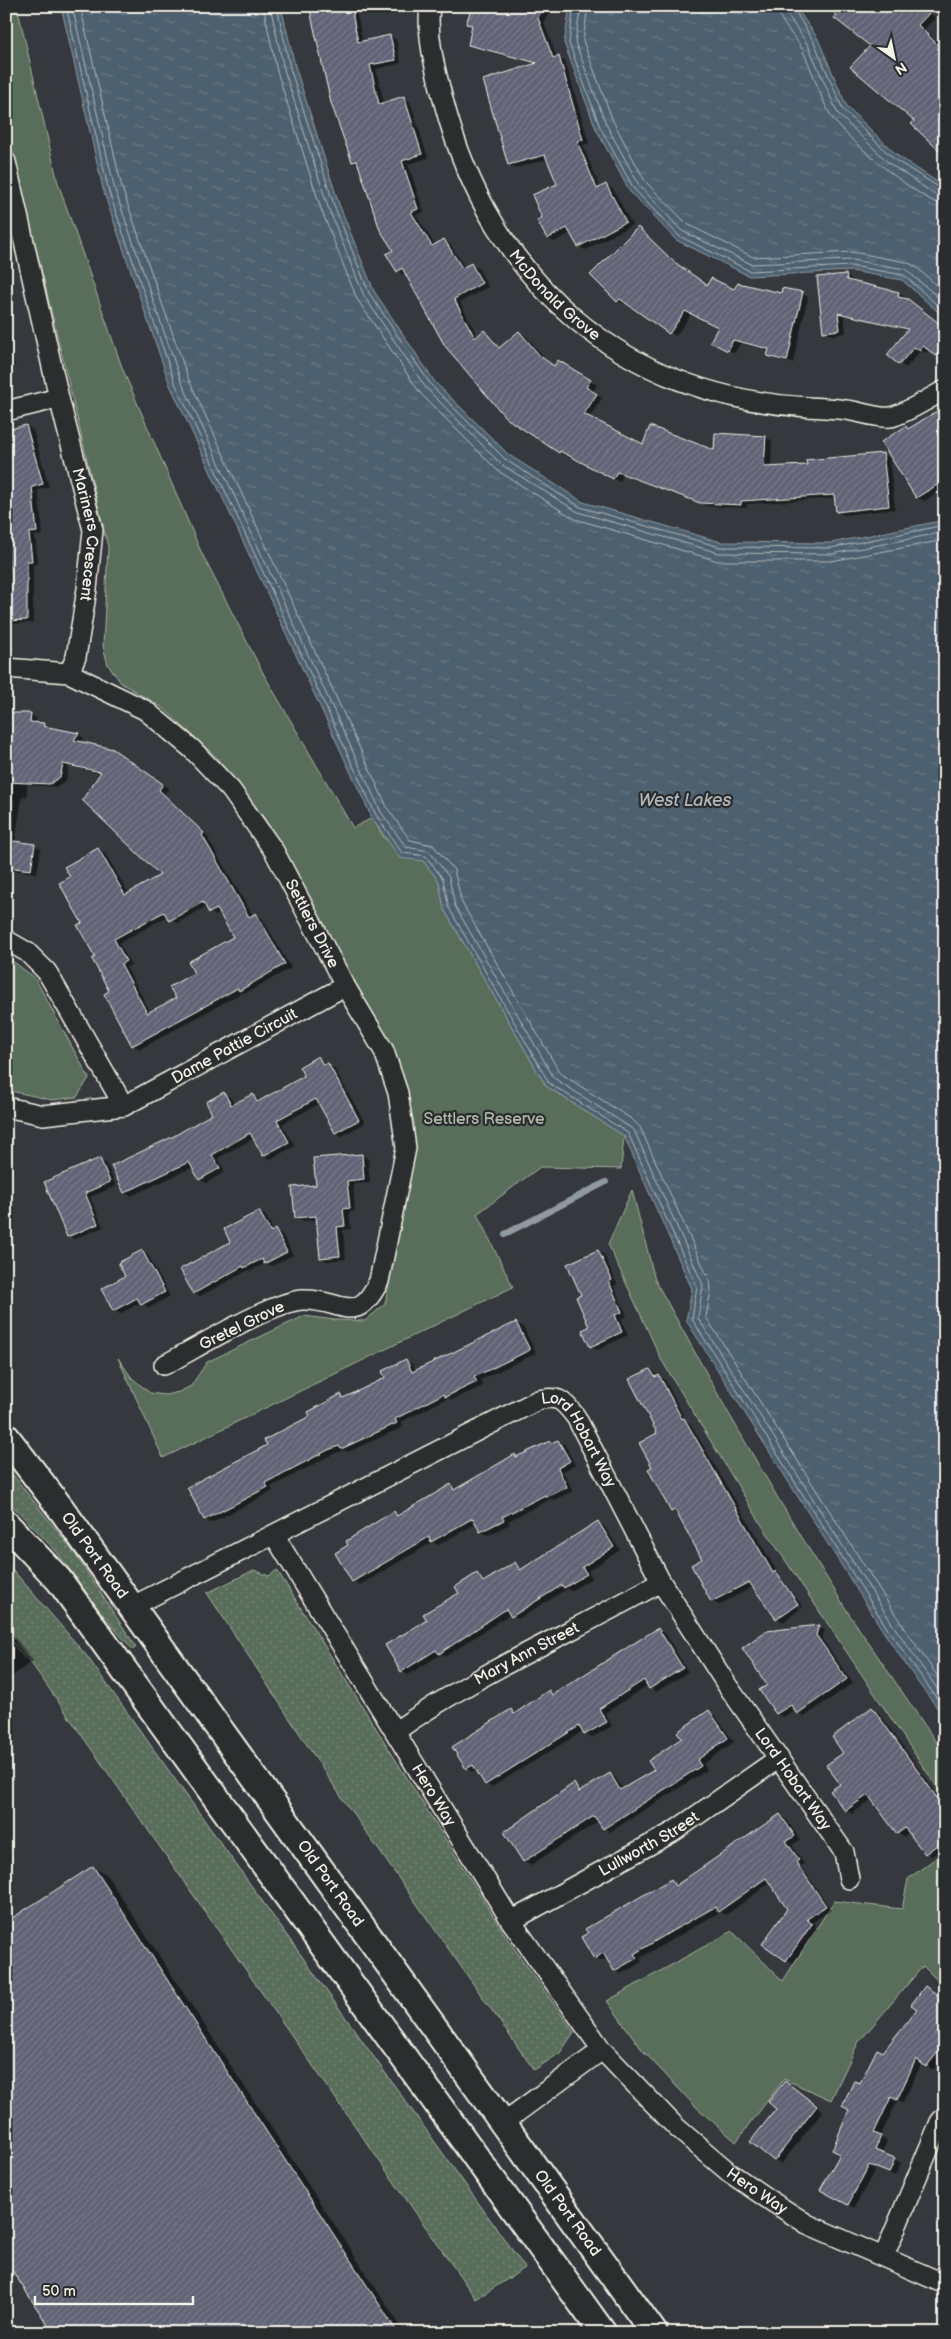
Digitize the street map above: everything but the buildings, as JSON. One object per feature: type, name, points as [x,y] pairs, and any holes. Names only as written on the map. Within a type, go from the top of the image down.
[{"type":"main road","name":"Old Port Road","points":[[6,1437],[504,2122],[654,2333]]},
{"type":"main road","points":[[6,1524],[59,1580],[603,2333]]},
{"type":"main road","points":[[469,2147],[504,2122]]},
{"type":"street","name":"McDonald Grove","points":[[430,6],[428,17],[434,61],[450,126],[475,188],[502,236],[535,280],[574,320],[622,354],[680,382],[735,398],[845,410],[889,418],[945,390]]},
{"type":"street","name":"Mariners Crescent","points":[[6,164],[59,398],[93,530],[87,589],[76,657],[69,673]]},
{"type":"street","points":[[6,411],[59,398]]},
{"type":"street","name":"Settlers Drive","points":[[6,668],[69,673],[145,710],[192,749],[231,790],[274,851],[345,986],[384,1051],[398,1093],[406,1148],[379,1281],[370,1299],[362,1306],[352,1309]]},
{"type":"street","points":[[6,940],[27,952],[47,972],[124,1106]]},
{"type":"street","name":"Dame Pattie Circuit","points":[[6,1107],[43,1115],[124,1106],[345,986]]},
{"type":"street","name":"Gretel Grove","points":[[164,1365],[273,1308],[302,1300],[328,1303],[352,1309]]},
{"type":"street","name":"Lord Hobart Way","points":[[131,1607],[538,1400],[553,1397],[564,1402],[576,1417],[661,1582],[727,1685],[844,1852],[849,1879]]},
{"type":"street","name":"Hero Way","points":[[274,1535],[511,1921],[602,2050],[676,2127],[730,2173],[807,2224],[945,2284]]},
{"type":"street","name":"Mary Ann Street","points":[[396,1731],[480,1677],[604,1614],[661,1582]]},
{"type":"street","name":"Lullworth Street","points":[[511,1921],[673,1832],[778,1758]]},
{"type":"street","points":[[504,2122],[602,2050]]},
{"type":"street","points":[[884,2256],[940,2122],[945,2116]]},
{"type":"green space","name":"Settlers Reserve","points":[[6,6],[17,6],[58,183],[123,370],[202,554],[263,673],[353,828],[372,818],[385,839],[423,861],[439,881],[444,909],[546,1086],[624,1136],[621,1169],[540,1167],[477,1214],[513,1287],[163,1458],[118,1358],[132,1378],[150,1393],[165,1395],[179,1392],[191,1386],[207,1362],[304,1316],[365,1321],[385,1304],[413,1162],[414,1122],[398,1059],[264,818],[216,757],[163,708],[121,683],[108,665],[103,646],[108,547],[6,123]]},
{"type":"green space","points":[[6,956],[35,978],[89,1078],[77,1097],[52,1100],[6,1090]]},
{"type":"green space","points":[[632,1190],[655,1280],[779,1500],[849,1614],[945,1755],[945,1799],[763,1527],[662,1361],[608,1244]]},
{"type":"green space","points":[[6,1466],[73,1551],[136,1647],[133,1650],[102,1614],[57,1552],[6,1499]]},
{"type":"green space","points":[[6,1562],[86,1655],[525,2268],[476,2299],[6,1627]]},
{"type":"green space","points":[[254,1570],[269,1576],[277,1570],[509,1941],[574,2032],[560,2053],[534,2070],[342,1798],[207,1593]]},
{"type":"green space","points":[[945,1851],[945,1977],[939,1982],[923,1966],[858,2043],[831,2100],[784,2079],[736,2142],[695,2106],[643,2051],[607,2001],[732,1931],[783,1981],[834,1901],[902,1909],[908,1879]]},
{"type":"water","name":"West Lakes","points":[[61,6],[281,6],[295,66],[339,204],[374,291],[435,382],[509,455],[583,502],[721,542],[831,543],[945,520],[945,1718],[883,1631],[686,1320],[692,1289],[624,1136],[546,1086],[444,909],[439,881],[423,861],[400,858],[372,818],[170,385],[104,193]]},
{"type":"water","points":[[570,6],[795,6],[818,39],[847,107],[898,156],[945,187],[945,318],[902,280],[852,271],[749,276],[676,240],[630,192],[596,129],[564,43]]},
{"type":"waterway","points":[[505,1234],[606,1182]]}]
